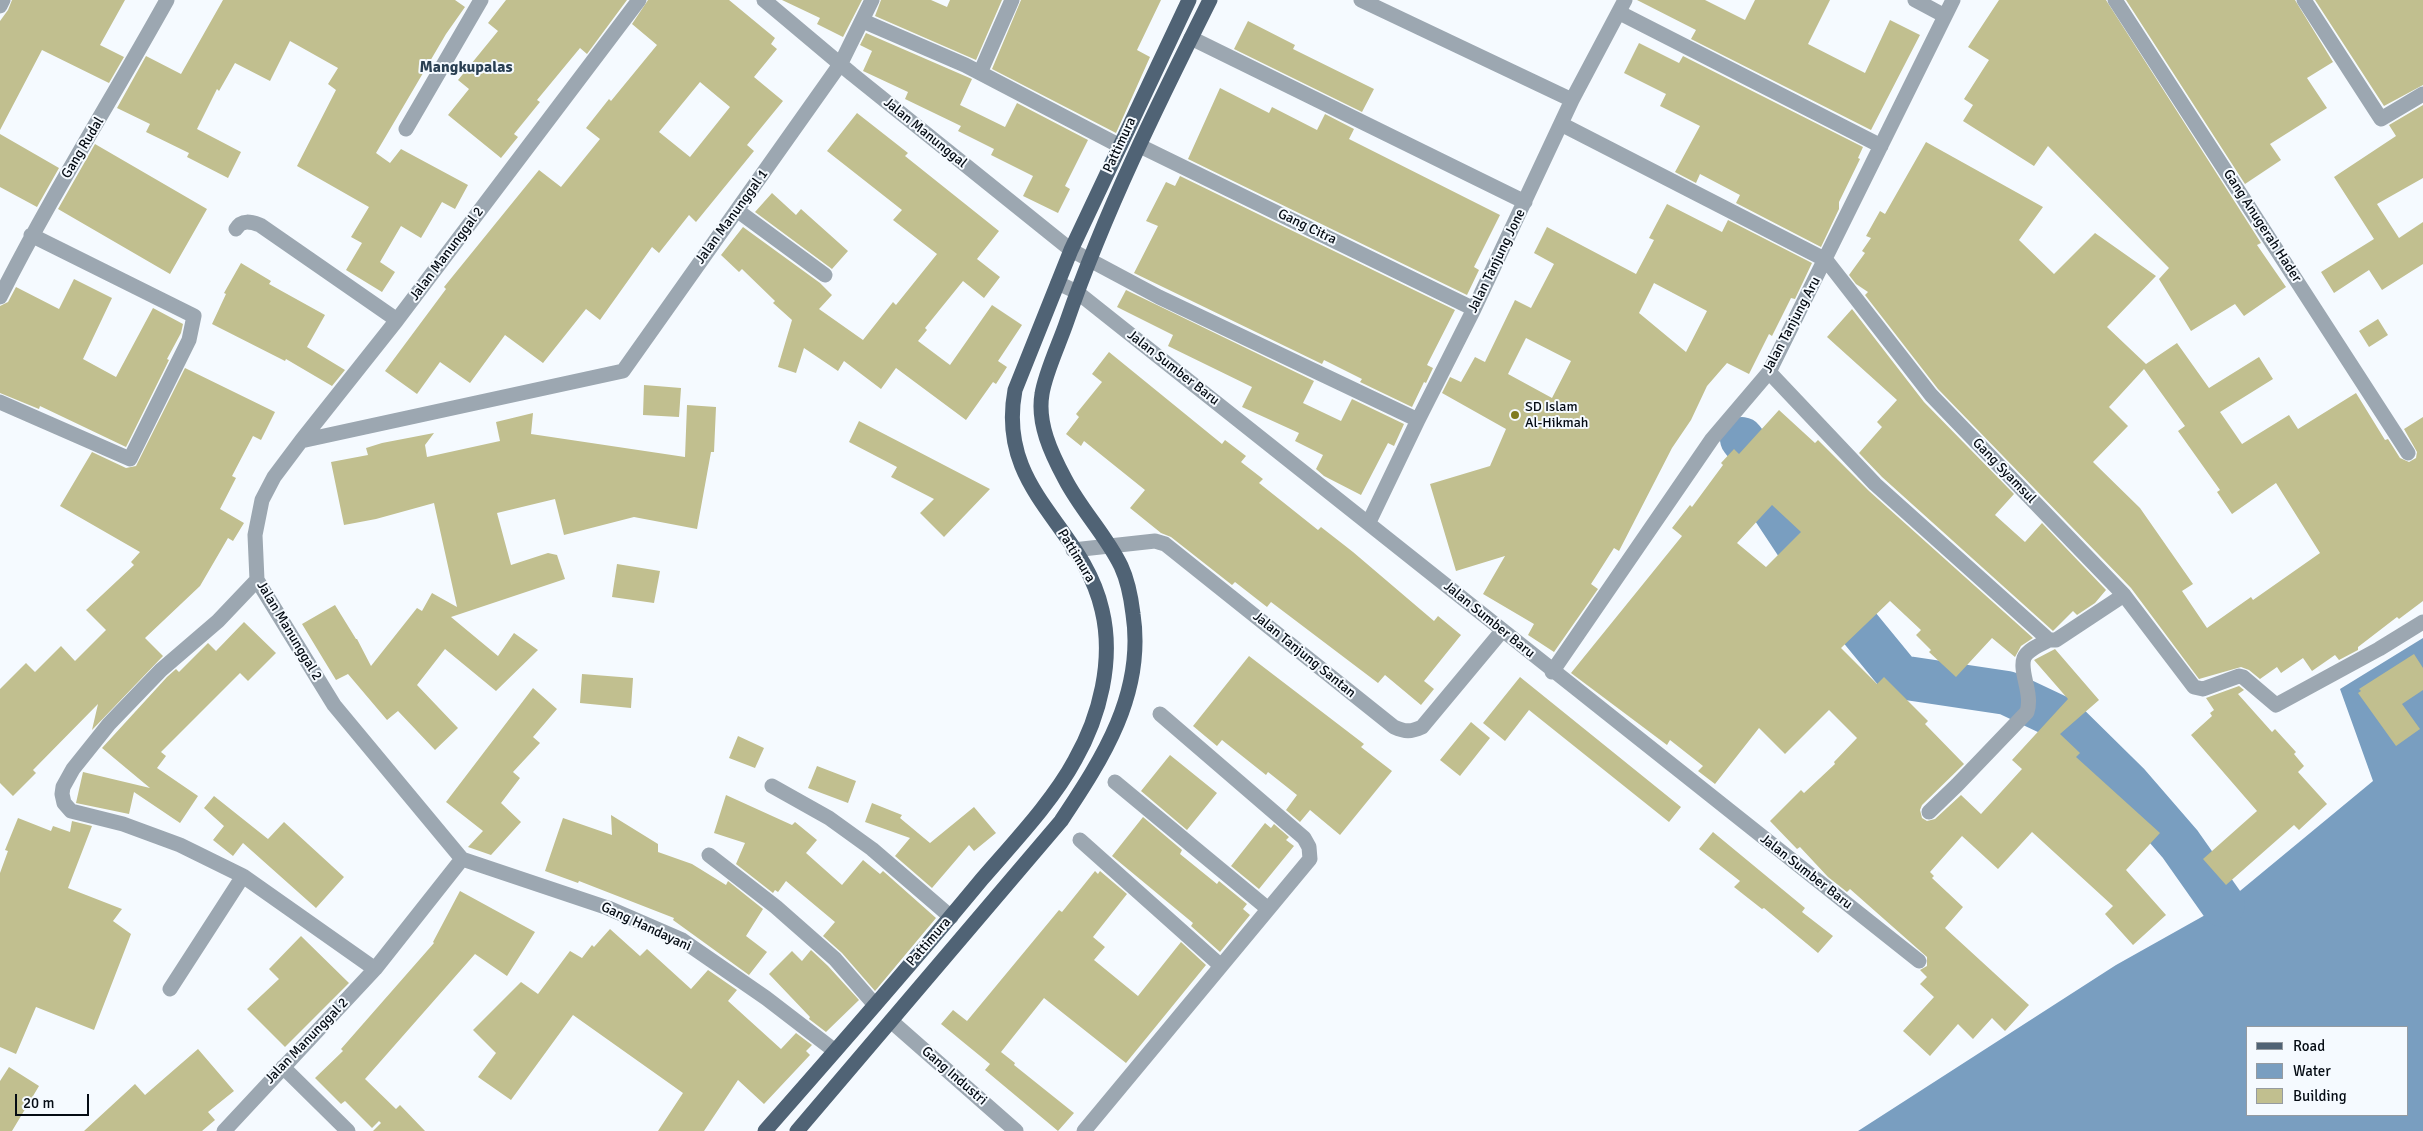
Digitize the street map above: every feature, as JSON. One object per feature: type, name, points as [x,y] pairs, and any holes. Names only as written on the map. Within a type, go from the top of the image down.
[{"type":"main road","name":"Pattimura","points":[[765,1131],[951,917],[1041,808],[1075,760],[1091,724],[1102,690],[1107,648],[1102,611],[1092,581],[1036,496],[1020,464],[1010,414],[1015,390],[1071,250],[1189,0]]},
{"type":"main road","name":"Pattimura","points":[[797,1131],[1061,821],[1109,743],[1131,688],[1136,633],[1130,591],[1109,545],[1076,500],[1058,466],[1042,423],[1042,393],[1090,260],[1140,146],[1210,0]]},
{"type":"main road","points":[[909,965],[927,980]]},
{"type":"street","points":[[0,6],[3,0]]},
{"type":"street","name":"Gang Rudal","points":[[0,297],[31,235],[104,112],[167,0]]},
{"type":"street","points":[[406,129],[481,0]]},
{"type":"street","name":"Jalan Manunggal 2","points":[[224,1131],[375,969],[462,859],[334,705],[257,580],[255,535],[262,500],[274,478],[301,441],[398,320],[639,0]]},
{"type":"street","name":"Jalan Manunggal","points":[[764,0],[1071,250],[1159,296],[1418,420]]},
{"type":"street","name":"Jalan Manunggal 1","points":[[301,441],[623,371],[841,64],[872,0]]},
{"type":"street","points":[[980,73],[1012,0]]},
{"type":"street","points":[[1361,0],[1572,100]]},
{"type":"street","points":[[1915,0],[1945,16]]},
{"type":"street","name":"Jalan Tanjung Aru","points":[[1552,672],[1712,439],[1769,372],[1953,0]]},
{"type":"street","name":"Gang Anugerah Hader","points":[[2115,0],[2408,453]]},
{"type":"street","points":[[2304,0],[2381,119],[2423,94]]},
{"type":"street","points":[[1622,6],[1881,146]]},
{"type":"street","name":"Jalan Tanjung Jone","points":[[1369,522],[1474,309],[1572,100],[1622,6]]},
{"type":"street","points":[[863,20],[980,73],[1120,146]]},
{"type":"street","points":[[1191,38],[1525,202]]},
{"type":"street","points":[[1561,124],[1826,260]]},
{"type":"street","name":"Gang Citra","points":[[1140,146],[1474,309]]},
{"type":"street","points":[[738,211],[825,275]]},
{"type":"street","points":[[236,229],[243,222],[260,225],[398,320]]},
{"type":"street","points":[[0,402],[130,459],[189,340],[194,316],[31,235]]},
{"type":"street","name":"Gang Syamsul","points":[[1826,260],[1931,395],[2124,596],[2194,687],[2203,688],[2238,676],[2243,677],[2276,705],[2379,649],[2423,622]]},
{"type":"street","name":"Jalan Sumber Baru","points":[[1058,283],[1077,292],[1369,522],[1552,672],[1919,961]]},
{"type":"street","points":[[1769,372],[1875,484],[2049,640]]},
{"type":"street","name":"Jalan Tanjung Santan","points":[[1073,550],[1155,541],[1165,544],[1394,727],[1403,731],[1412,732],[1422,727],[1502,630]]},
{"type":"street","points":[[257,580],[218,621],[161,670],[109,724],[73,769],[62,794],[64,803],[71,811],[122,824],[180,845],[243,876],[375,969]]},
{"type":"street","points":[[1929,812],[2027,712],[2029,697],[2024,658],[2049,640],[2056,640],[2124,596]]},
{"type":"street","points":[[1084,1131],[1267,908],[1308,864],[1310,855],[1308,843],[1160,714]]},
{"type":"street","points":[[1115,782],[1267,908]]},
{"type":"street","points":[[772,786],[829,818],[872,849],[951,917]]},
{"type":"street","points":[[1080,840],[1220,965]]},
{"type":"street","points":[[709,855],[776,907],[835,959],[875,1004]]},
{"type":"street","name":"Gang Handayani","points":[[462,859],[608,908],[682,940],[766,998],[835,1051]]},
{"type":"street","points":[[170,989],[243,876]]},
{"type":"street","name":"Gang Industri","points":[[891,1021],[1016,1131]]},
{"type":"street","points":[[283,1067],[348,1131]]},
{"type":"water","points":[[2423,638],[2423,1131],[1858,1131],[2116,965],[2223,905],[2373,781],[2340,689]]},
{"type":"building","points":[[12,0],[125,0],[100,45],[124,57],[109,83],[42,50],[0,130],[0,21]]},
{"type":"building","points":[[223,0],[455,0],[465,7],[446,34],[376,153],[390,163],[401,149],[468,185],[455,209],[442,202],[421,238],[401,226],[380,262],[395,272],[382,292],[346,270],[362,243],[351,237],[369,207],[297,166],[336,90],[328,84],[338,68],[290,41],[270,81],[235,63],[219,91],[217,89],[197,129],[241,152],[228,178],[187,157],[189,153],[146,132],[150,124],[117,108],[146,56],[181,74]]},
{"type":"building","points":[[506,0],[627,0],[587,54],[580,48],[537,100],[540,102],[514,134],[518,137],[501,158],[448,115],[469,89],[458,80],[498,31],[488,23]]},
{"type":"building","points":[[648,0],[729,0],[775,38],[771,44],[777,49],[754,77],[783,101],[747,145],[754,151],[696,222],[689,215],[659,253],[652,247],[600,320],[586,309],[543,363],[505,335],[470,383],[440,362],[417,394],[385,371],[446,289],[444,287],[539,170],[561,187],[600,139],[586,128],[657,45],[632,24]],"holes":[[[700,82],[730,107],[690,157],[659,132]]]},
{"type":"building","points":[[782,0],[862,0],[843,37],[817,24],[820,18]]},
{"type":"building","points":[[881,0],[931,0],[947,7],[950,0],[1002,0],[976,60],[875,16]]},
{"type":"building","points":[[1021,0],[1161,0],[1137,50],[1150,57],[1116,133],[992,69]]},
{"type":"building","points":[[1637,0],[1705,0],[1745,20],[1755,0],[1830,0],[1808,44],[1865,73],[1890,20],[1920,35],[1871,130],[1691,39],[1696,30]]},
{"type":"building","points":[[1999,0],[2106,0],[2261,243],[2257,245],[2286,287],[2244,316],[2235,304],[2191,331],[2159,279],[2169,268],[2048,146],[2034,166],[1963,121],[1973,105],[1964,99],[1989,60],[1968,47]]},
{"type":"building","points":[[2126,0],[2295,0],[2333,62],[2307,78],[2327,108],[2270,144],[2281,160],[2245,184]]},
{"type":"building","points":[[2315,0],[2423,0],[2423,85],[2384,106]]},
{"type":"building","points":[[1248,21],[1295,45],[1293,49],[1374,89],[1362,112],[1234,49]]},
{"type":"building","points":[[866,33],[972,79],[960,105],[1005,127],[1017,103],[1088,140],[1065,186],[1070,189],[1058,213],[1023,196],[1033,176],[991,155],[994,149],[958,131],[961,126],[905,99],[908,92],[863,71],[872,51],[860,45]]},
{"type":"building","points":[[1639,43],[1679,63],[1683,56],[1863,147],[1858,158],[1860,159],[1839,202],[1839,209],[1821,247],[1736,203],[1740,195],[1700,174],[1696,183],[1675,172],[1700,126],[1660,106],[1666,94],[1624,73]]},
{"type":"building","points":[[1220,88],[1269,113],[1272,107],[1317,130],[1325,114],[1354,129],[1349,139],[1500,215],[1474,267],[1479,270],[1467,295],[1188,159]]},
{"type":"building","points":[[2423,105],[2423,178],[2377,204],[2399,238],[2423,222],[2423,264],[2382,290],[2369,270],[2334,293],[2321,272],[2374,239],[2334,177],[2396,136],[2389,125]]},
{"type":"building","points":[[857,113],[908,153],[905,156],[999,231],[977,259],[1000,277],[984,298],[963,281],[925,328],[927,330],[918,341],[950,365],[992,305],[1022,325],[998,361],[1007,367],[996,384],[993,382],[966,420],[896,368],[881,389],[844,361],[838,371],[804,348],[796,373],[778,367],[792,320],[773,303],[775,301],[742,269],[739,272],[721,255],[743,227],[820,283],[832,295],[819,309],[863,340],[893,302],[896,305],[937,254],[893,220],[902,210],[827,151]]},
{"type":"building","points":[[0,134],[59,168],[37,207],[0,187]]},
{"type":"building","points":[[1926,142],[2043,207],[2019,240],[2054,274],[2095,233],[2156,276],[2107,327],[2146,364],[2177,343],[2209,388],[2259,357],[2273,379],[2220,412],[2242,444],[2289,415],[2298,429],[2356,393],[2385,440],[2388,439],[2400,458],[2409,462],[2416,458],[2417,452],[2404,429],[2423,417],[2423,601],[2399,619],[2397,617],[2358,647],[2358,650],[2339,660],[2335,655],[2312,671],[2303,658],[2281,673],[2277,667],[2260,679],[2249,670],[2241,667],[2199,679],[2131,588],[1938,389],[1865,295],[1868,292],[1856,284],[1849,275],[1865,253],[1862,251],[1871,238],[1866,236],[1880,211],[1885,214]],"holes":[[[2144,369],[2185,426],[2178,431],[2220,490],[2217,492],[2232,514],[2276,483],[2320,553],[2253,600],[2251,597],[2207,628],[2182,591],[2193,584],[2140,508],[2093,462],[2128,426],[2109,407]]]},
{"type":"building","points":[[95,144],[207,209],[170,274],[58,209]]},
{"type":"building","points":[[1180,176],[1455,310],[1427,365],[1433,368],[1412,407],[1360,382],[1362,379],[1324,360],[1322,364],[1134,273],[1158,226],[1146,221],[1166,182],[1175,186]]},
{"type":"building","points":[[772,193],[796,215],[801,209],[848,251],[832,269],[755,212]]},
{"type":"building","points":[[1667,204],[1722,232],[1728,220],[1812,263],[1795,299],[1791,298],[1772,336],[1769,334],[1749,374],[1727,363],[1707,386],[1691,420],[1672,448],[1619,551],[1614,548],[1591,584],[1598,589],[1554,652],[1528,635],[1534,624],[1483,594],[1505,556],[1456,571],[1430,484],[1490,466],[1506,429],[1442,393],[1450,377],[1461,382],[1475,357],[1485,362],[1515,300],[1531,308],[1554,264],[1534,253],[1547,227],[1636,274],[1654,240],[1649,238]],"holes":[[[1654,283],[1707,311],[1686,352],[1639,313]],[[1526,338],[1571,361],[1552,398],[1508,374]]]},
{"type":"building","points":[[241,263],[271,281],[269,284],[325,315],[307,347],[345,370],[332,386],[286,359],[285,361],[212,324],[226,294],[224,293]]},
{"type":"building","points":[[74,279],[112,298],[83,359],[116,377],[153,308],[183,324],[181,333],[167,359],[169,360],[126,447],[40,406],[39,409],[0,393],[0,306],[8,302],[16,287],[59,309]]},
{"type":"building","points":[[1126,290],[1314,381],[1303,403],[1341,421],[1352,399],[1404,424],[1394,446],[1388,443],[1361,495],[1324,476],[1316,469],[1323,455],[1295,441],[1299,433],[1242,407],[1252,387],[1168,346],[1173,335],[1117,307]]},
{"type":"building","points":[[1852,309],[1924,402],[2014,494],[1995,515],[2025,542],[2042,523],[2106,590],[2095,603],[2077,615],[2073,611],[2053,631],[1882,477],[1859,453],[1882,427],[1877,422],[1897,400],[1827,337]]},
{"type":"building","points":[[2378,319],[2388,335],[2369,347],[2359,331]]},
{"type":"building","points":[[1109,352],[1222,444],[1225,440],[1246,456],[1241,462],[1263,479],[1259,483],[1318,530],[1321,527],[1353,552],[1434,621],[1438,616],[1461,635],[1424,681],[1434,689],[1421,705],[1385,675],[1378,683],[1271,602],[1267,607],[1235,582],[1232,585],[1171,537],[1161,533],[1130,508],[1145,490],[1084,441],[1081,446],[1066,434],[1079,417],[1076,414],[1102,382],[1092,374]]},
{"type":"building","points":[[185,368],[275,412],[261,440],[253,436],[232,476],[236,478],[220,509],[244,523],[233,541],[228,538],[200,586],[145,638],[163,656],[92,730],[98,704],[33,770],[36,773],[13,796],[0,783],[0,689],[26,663],[35,672],[61,646],[75,661],[106,630],[86,610],[134,565],[131,562],[140,552],[60,506],[92,452],[126,468],[136,466]]},
{"type":"building","points":[[644,385],[681,388],[679,417],[643,415]]},
{"type":"building","points":[[687,405],[716,407],[714,452],[711,452],[697,529],[634,517],[564,535],[555,499],[497,513],[511,565],[548,553],[557,555],[565,579],[451,617],[498,656],[514,633],[538,650],[496,691],[445,649],[417,685],[458,728],[435,750],[398,711],[387,720],[348,674],[336,680],[302,624],[335,605],[357,639],[371,666],[417,608],[422,611],[432,593],[457,607],[434,503],[376,519],[344,525],[331,462],[368,455],[366,448],[382,443],[434,433],[425,445],[427,457],[500,441],[496,422],[533,413],[531,434],[685,457]]},
{"type":"building","points":[[1779,410],[1815,443],[1818,440],[1869,491],[2033,638],[2021,646],[2015,657],[1992,638],[1956,677],[1929,652],[1931,650],[1916,635],[1921,630],[1890,601],[1841,648],[1877,684],[1884,677],[1928,721],[1925,724],[1964,764],[1922,805],[1920,810],[1922,818],[1927,821],[1935,819],[1961,795],[1981,814],[2022,769],[2012,760],[2068,699],[2034,660],[2055,649],[2099,700],[2060,734],[2080,753],[2076,757],[2160,833],[2126,870],[2166,915],[2133,945],[2105,914],[2113,906],[2032,832],[1998,869],[1962,836],[1930,872],[1934,876],[1932,878],[1963,907],[1945,928],[2029,1005],[2005,1031],[1992,1018],[1973,1039],[1958,1024],[1930,1056],[1903,1031],[1934,997],[1920,984],[1927,977],[1920,970],[1927,966],[1927,957],[1850,889],[1847,892],[1828,877],[1800,847],[1797,849],[1770,821],[1801,790],[1804,793],[1835,764],[1834,762],[1857,738],[1829,710],[1785,754],[1759,728],[1715,784],[1698,771],[1703,766],[1670,740],[1667,745],[1571,673],[1682,536],[1672,528],[1690,505],[1692,507],[1723,465],[1721,463],[1734,449],[1739,454]],"holes":[[[1772,505],[1801,532],[1766,567],[1737,543]]]},
{"type":"building","points":[[859,421],[990,489],[944,537],[920,513],[934,499],[891,477],[897,467],[849,442]]},
{"type":"building","points":[[617,564],[660,571],[654,603],[612,597]]},
{"type":"building","points":[[244,622],[276,653],[248,681],[240,673],[161,752],[166,756],[157,768],[198,796],[180,823],[134,792],[129,814],[76,803],[83,772],[150,788],[102,748],[176,669],[179,672],[208,643],[216,651]]},
{"type":"building","points":[[2414,654],[2423,668],[2423,690],[2402,704],[2420,729],[2396,746],[2358,693],[2361,691],[2359,689]]},
{"type":"building","points":[[1249,656],[1364,744],[1361,747],[1392,771],[1340,835],[1310,810],[1300,822],[1286,810],[1297,795],[1268,772],[1266,775],[1222,740],[1217,746],[1193,726]]},
{"type":"building","points":[[582,674],[633,678],[631,708],[580,703]]},
{"type":"building","points":[[1520,677],[1681,807],[1669,822],[1529,710],[1505,741],[1483,723]]},
{"type":"building","points":[[2239,686],[2244,690],[2238,694],[2272,732],[2275,729],[2296,752],[2294,754],[2304,766],[2298,772],[2327,804],[2299,830],[2294,825],[2226,885],[2203,859],[2257,811],[2191,735],[2212,716],[2210,713],[2214,710],[2206,698]]},
{"type":"building","points":[[533,688],[557,709],[533,737],[540,743],[513,772],[520,778],[501,803],[521,822],[491,855],[468,847],[483,831],[446,802]]},
{"type":"building","points":[[1471,722],[1490,738],[1460,776],[1440,760]]},
{"type":"building","points":[[738,736],[764,748],[755,768],[729,758]]},
{"type":"building","points":[[1170,755],[1217,793],[1187,830],[1141,791]]},
{"type":"building","points":[[817,766],[856,781],[848,803],[808,788]]},
{"type":"building","points":[[726,795],[792,825],[795,822],[817,840],[806,853],[842,885],[863,860],[880,874],[883,871],[936,918],[875,991],[842,953],[823,936],[835,922],[786,881],[778,892],[775,890],[773,893],[736,864],[745,843],[714,833]]},
{"type":"building","points":[[214,796],[268,839],[284,822],[344,877],[316,908],[243,843],[233,856],[213,840],[224,826],[204,808]]},
{"type":"building","points":[[872,803],[902,815],[900,818],[930,843],[974,807],[996,833],[974,851],[969,845],[932,888],[895,856],[910,838],[865,822]]},
{"type":"building","points":[[611,815],[658,844],[658,852],[692,864],[726,885],[728,881],[763,909],[746,936],[767,952],[749,975],[673,920],[674,918],[579,881],[578,883],[545,871],[563,818],[612,835]]},
{"type":"building","points":[[1143,817],[1182,850],[1180,854],[1217,884],[1219,881],[1247,904],[1243,909],[1250,915],[1220,952],[1191,926],[1193,923],[1112,856]]},
{"type":"building","points":[[18,818],[51,831],[53,826],[70,832],[72,821],[92,826],[68,888],[122,909],[113,921],[131,934],[94,1030],[36,1007],[16,1054],[0,1047],[0,873],[8,851],[5,850]]},
{"type":"building","points":[[1265,823],[1271,828],[1274,824],[1289,837],[1286,840],[1294,846],[1259,889],[1231,866]]},
{"type":"building","points":[[1713,832],[1805,908],[1802,912],[1833,936],[1818,953],[1764,908],[1762,909],[1734,887],[1740,881],[1699,849]]},
{"type":"building","points":[[1095,871],[1098,874],[1100,871],[1127,894],[1093,937],[1105,947],[1094,960],[1138,996],[1181,942],[1206,965],[1126,1063],[1044,998],[1001,1052],[1015,1063],[1014,1065],[1074,1113],[1058,1131],[985,1070],[990,1064],[941,1024],[953,1010],[967,1021],[1059,910],[1062,912]]},
{"type":"building","points":[[460,891],[535,932],[507,976],[475,954],[365,1079],[396,1109],[400,1105],[425,1131],[373,1131],[381,1123],[379,1121],[372,1128],[345,1101],[341,1104],[315,1078],[343,1051],[341,1049],[434,943]]},
{"type":"building","points":[[610,929],[640,956],[647,949],[691,989],[708,970],[737,990],[728,1001],[781,1049],[796,1033],[812,1045],[806,1051],[810,1055],[764,1104],[738,1080],[704,1131],[658,1131],[683,1093],[573,1015],[511,1100],[478,1077],[496,1053],[473,1030],[521,982],[538,994],[570,951],[582,958],[592,945],[594,947]]},
{"type":"building","points":[[301,936],[349,983],[285,1047],[247,1009],[279,979],[269,969]]},
{"type":"building","points":[[811,950],[859,1000],[826,1032],[809,1019],[810,1017],[769,974],[792,951],[802,961]]},
{"type":"building","points":[[198,1049],[234,1091],[208,1112],[215,1120],[202,1131],[84,1131],[135,1084],[145,1095]]},
{"type":"building","points":[[9,1067],[39,1086],[12,1131],[0,1131],[0,1081]]},
{"type":"waterway","points":[[1742,439],[1767,471],[1765,496],[1822,582],[1900,677],[2007,693],[2062,719],[2128,784],[2180,844],[2223,905]]},
{"type":"place","name":"SD Islam Al-Hikmah","points":[[1515,415]]},
{"type":"district","name":"Mangkupalas","points":[[466,68]]}]
